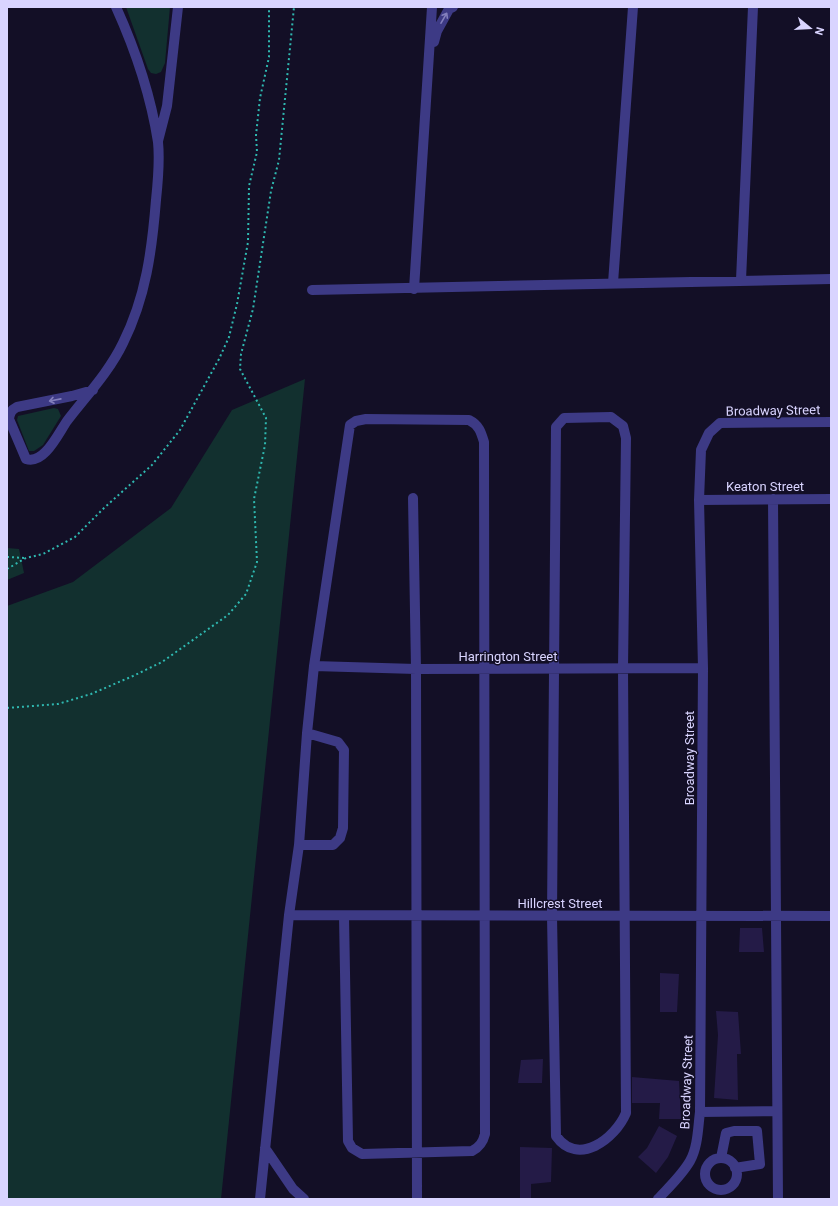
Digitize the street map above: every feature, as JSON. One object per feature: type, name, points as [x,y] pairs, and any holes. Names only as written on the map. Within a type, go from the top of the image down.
[{"type":"street","points":[[116,7],[143,83],[158,143]]},
{"type":"street","points":[[93,390],[72,396],[16,407],[12,410],[9,419],[26,459],[35,460],[43,455],[106,374],[123,343],[145,288],[154,236],[158,179],[158,143],[167,106],[178,7]]},
{"type":"street","points":[[414,289],[432,7]]},
{"type":"street","points":[[429,57],[437,31],[449,9],[453,7]]},
{"type":"street","points":[[613,282],[633,7]]},
{"type":"street","points":[[741,280],[753,7]]},
{"type":"street","points":[[312,290],[414,289],[613,282],[831,279]]},
{"type":"street","points":[[611,417],[623,426],[626,438],[624,668],[626,1113],[622,1124],[606,1141],[586,1150],[574,1149],[562,1144],[556,1136],[552,916],[555,669],[556,427],[564,418],[611,417]]},
{"type":"street","points":[[260,1199],[289,915],[299,845],[307,732],[314,666],[350,425],[356,421],[366,419],[469,420],[480,429],[484,442],[483,669],[485,1134],[480,1146],[472,1150],[362,1154],[352,1148],[348,1141],[344,916]]},
{"type":"street","name":"Broadway Street","points":[[658,1199],[676,1180],[691,1160],[697,1137],[700,1112],[702,668],[699,500],[701,450],[709,433],[720,423],[831,422]]},
{"type":"street","points":[[413,498],[416,669],[418,1199]]},
{"type":"street","points":[[773,499],[778,1199]]},
{"type":"street","name":"Keaton Street","points":[[699,500],[831,499]]},
{"type":"street","name":"Harrington Street","points":[[314,666],[416,669],[702,668]]},
{"type":"street","points":[[299,845],[333,845],[340,838],[343,828],[344,750],[338,742],[307,732]]},
{"type":"street","name":"Hillcrest Street","points":[[289,915],[831,916]]},
{"type":"street","points":[[700,1112],[777,1111]]},
{"type":"street","points":[[721,1158],[726,1134],[734,1131],[757,1131],[760,1164],[735,1168]]},
{"type":"street","points":[[265,1148],[293,1189],[304,1199]]},
{"type":"street","points":[[721,1158],[730,1161],[737,1173],[734,1183],[725,1189],[720,1190],[715,1189],[707,1182],[705,1172],[706,1167],[713,1160],[721,1158]]},
{"type":"street","points":[[691,1160],[706,1167]]},
{"type":"path","points":[[7,557],[26,558],[43,554],[75,537],[104,508],[152,465],[180,430],[219,359],[229,337],[237,304],[248,242],[249,186],[257,152],[256,135],[260,98],[269,57],[269,7]]},
{"type":"path","points":[[7,708],[58,704],[91,694],[133,676],[162,662],[228,615],[246,594],[257,562],[254,499],[265,445],[266,418],[240,368],[241,354],[253,309],[271,190],[279,160],[294,7]]},
{"type":"path","points":[[7,569],[26,558]]},
{"type":"green space","points":[[126,7],[170,7],[165,63],[161,72],[156,74],[151,73],[148,69]]},
{"type":"green space","points":[[305,379],[221,1199],[7,1199],[7,606],[73,582],[171,508],[232,410]]},
{"type":"green space","points":[[54,408],[58,409],[61,416],[43,445],[34,451],[29,451],[17,420],[18,416]]},
{"type":"green space","points":[[7,548],[19,549],[24,573],[7,580]]},
{"type":"building","points":[[740,928],[762,928],[764,952],[739,952]]},
{"type":"building","points":[[660,973],[679,974],[677,1012],[660,1012]]},
{"type":"building","points":[[716,1011],[738,1012],[741,1054],[737,1054],[738,1100],[714,1098],[718,1035]]},
{"type":"building","points":[[543,1059],[542,1083],[518,1083],[521,1060]]},
{"type":"building","points":[[632,1077],[679,1081],[681,1119],[659,1119],[660,1103],[632,1103]]},
{"type":"building","points":[[659,1126],[677,1136],[668,1157],[656,1173],[638,1157],[647,1148]]},
{"type":"building","points":[[520,1147],[552,1148],[551,1182],[531,1184],[531,1199],[520,1199]]}]
